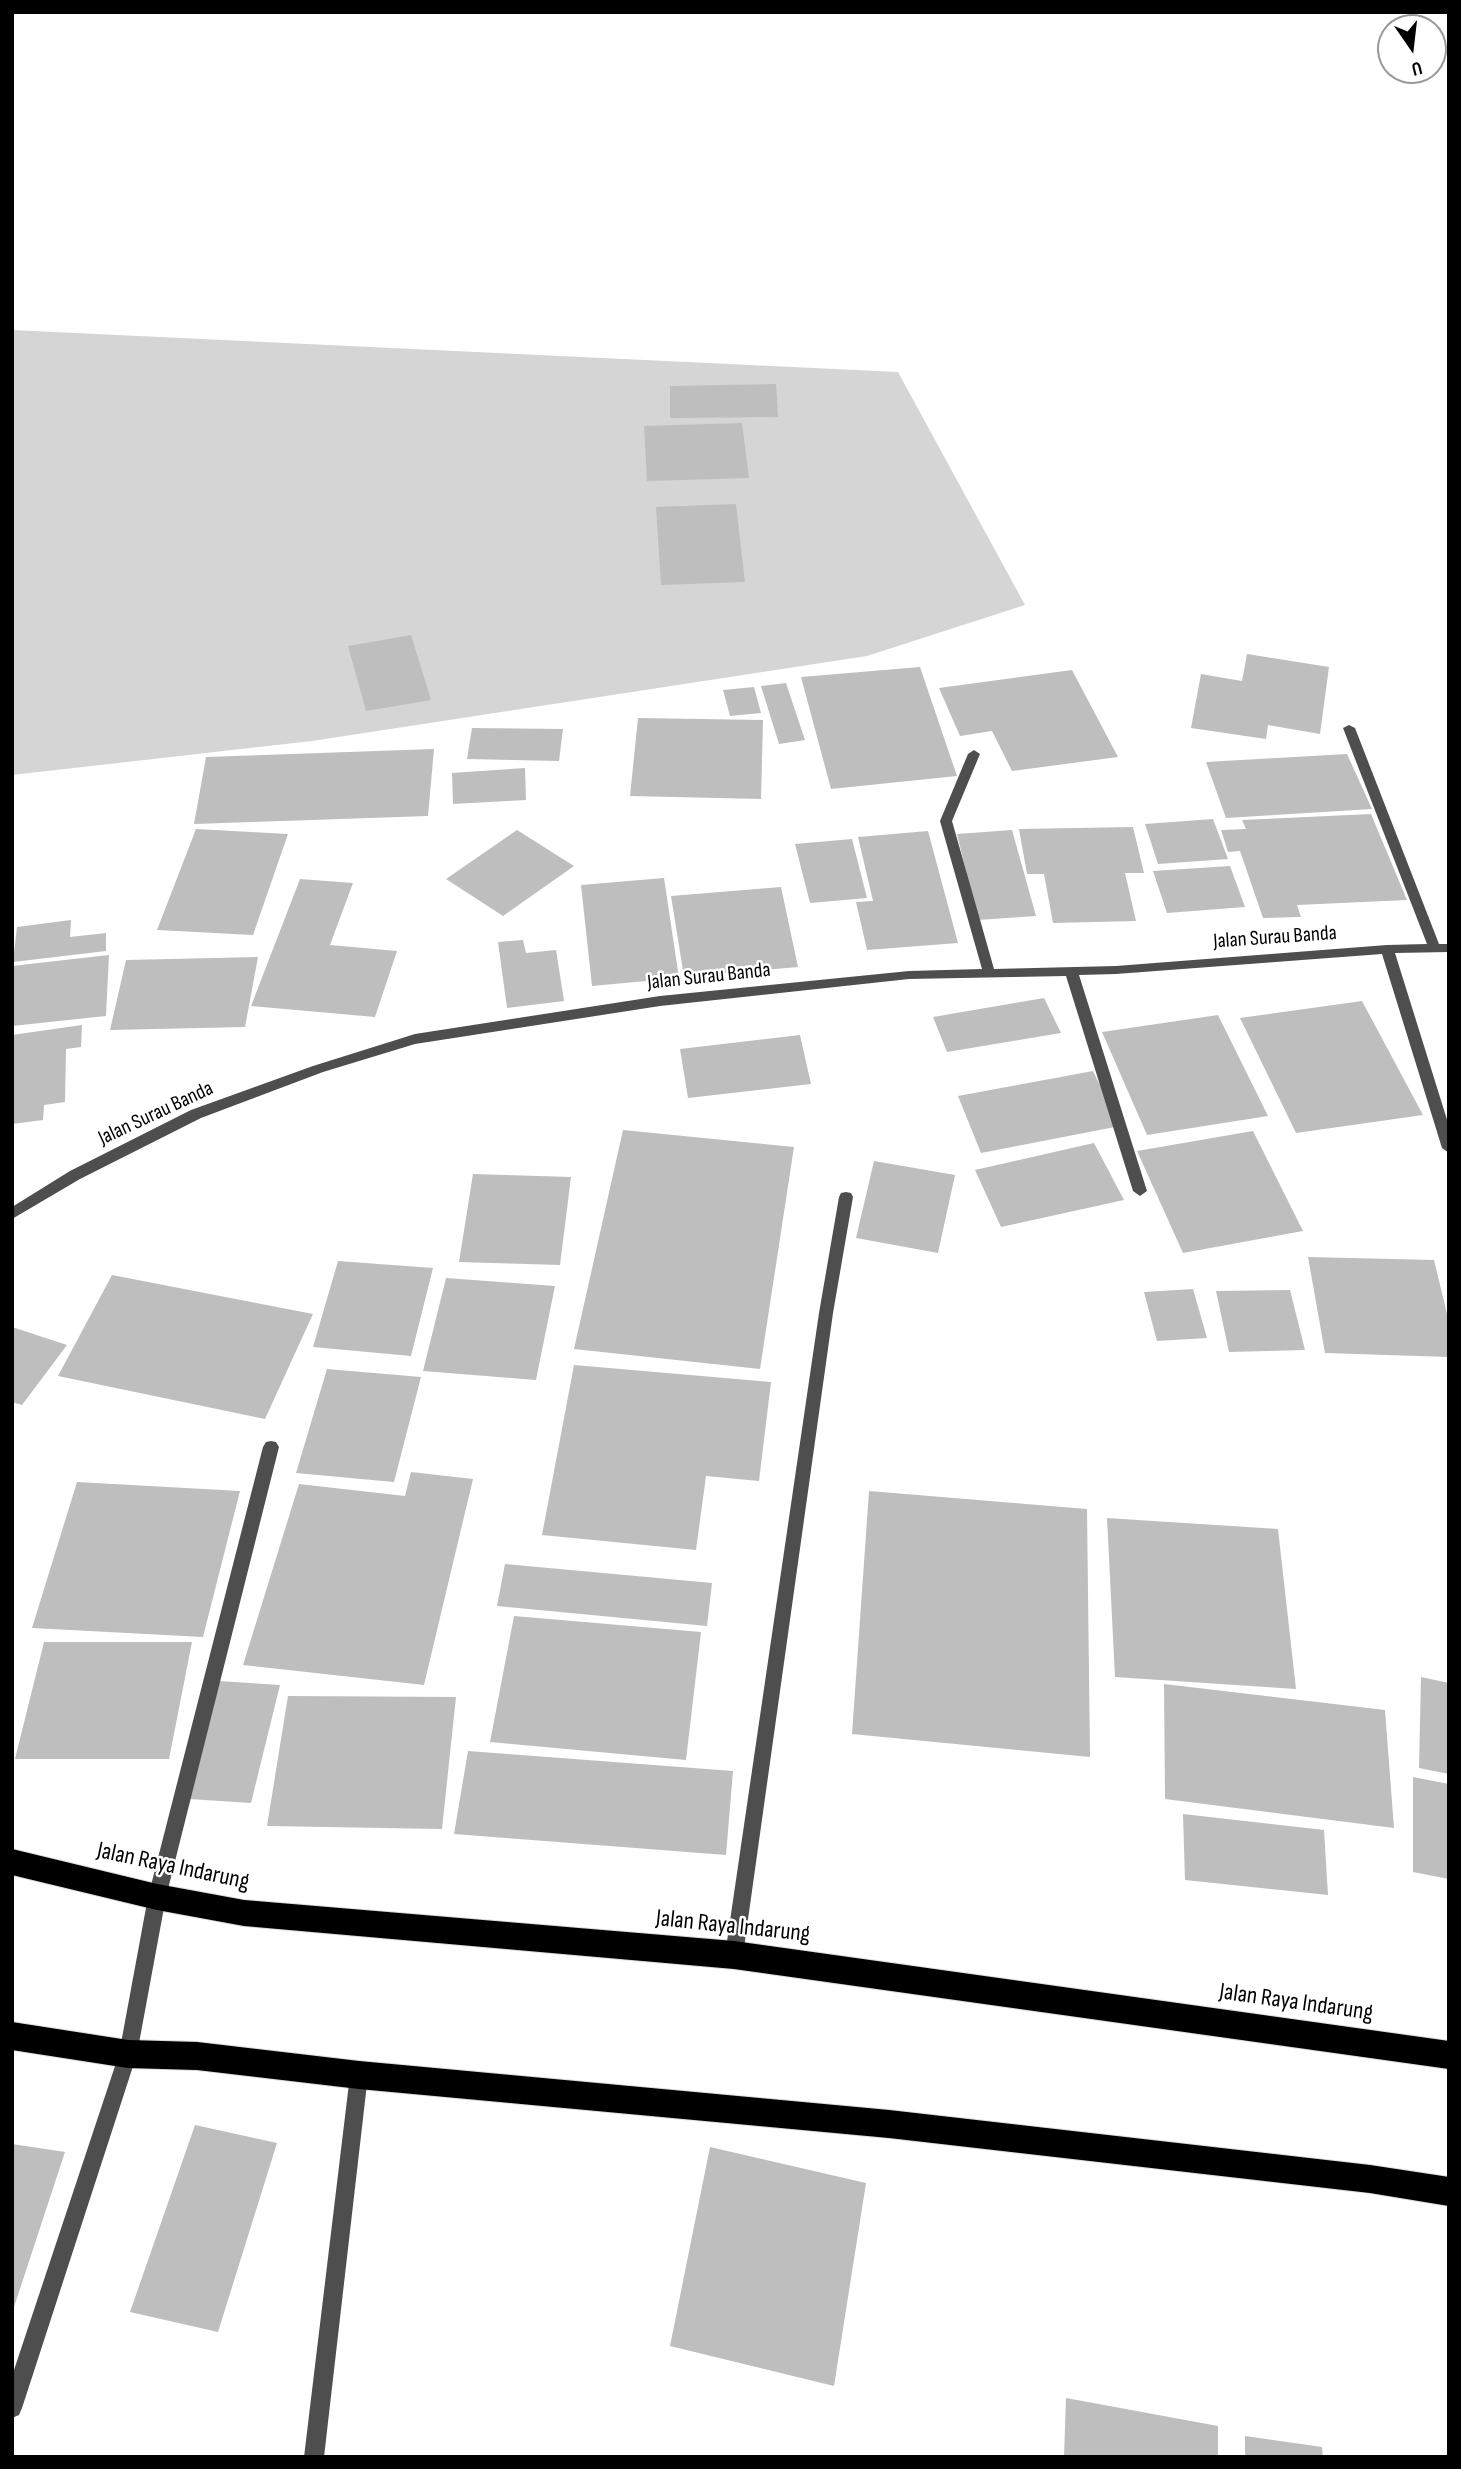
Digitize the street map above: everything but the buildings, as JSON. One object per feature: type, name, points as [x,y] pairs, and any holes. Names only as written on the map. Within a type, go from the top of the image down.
[{"type":"highway","name":"Jalan Raya Indarung","points":[[12,1862],[157,1897],[244,1913],[734,1955],[1449,2055]]},
{"type":"highway","points":[[12,2036],[128,2054],[197,2056],[359,2075],[889,2124],[1370,2179],[1449,2192]]},
{"type":"street","points":[[1349,728],[1434,949]]},
{"type":"street","points":[[974,754],[946,821],[989,973]]},
{"type":"street","name":"Jalan Surau Banda","points":[[12,1214],[75,1175],[196,1114],[318,1069],[415,1039],[660,1001],[909,975],[1071,971],[1387,949],[1449,948]]},
{"type":"street","points":[[1387,949],[1449,1148]]},
{"type":"street","points":[[1071,971],[1140,1191]]},
{"type":"street","points":[[734,1955],[824,1326],[846,1198]]},
{"type":"street","points":[[12,2408],[128,2054],[157,1897],[271,1447]]},
{"type":"street","points":[[314,2457],[359,2075]]},
{"type":"shaded area","points":[[12,330],[898,372],[1025,605],[867,656],[312,741],[12,775]]}]
